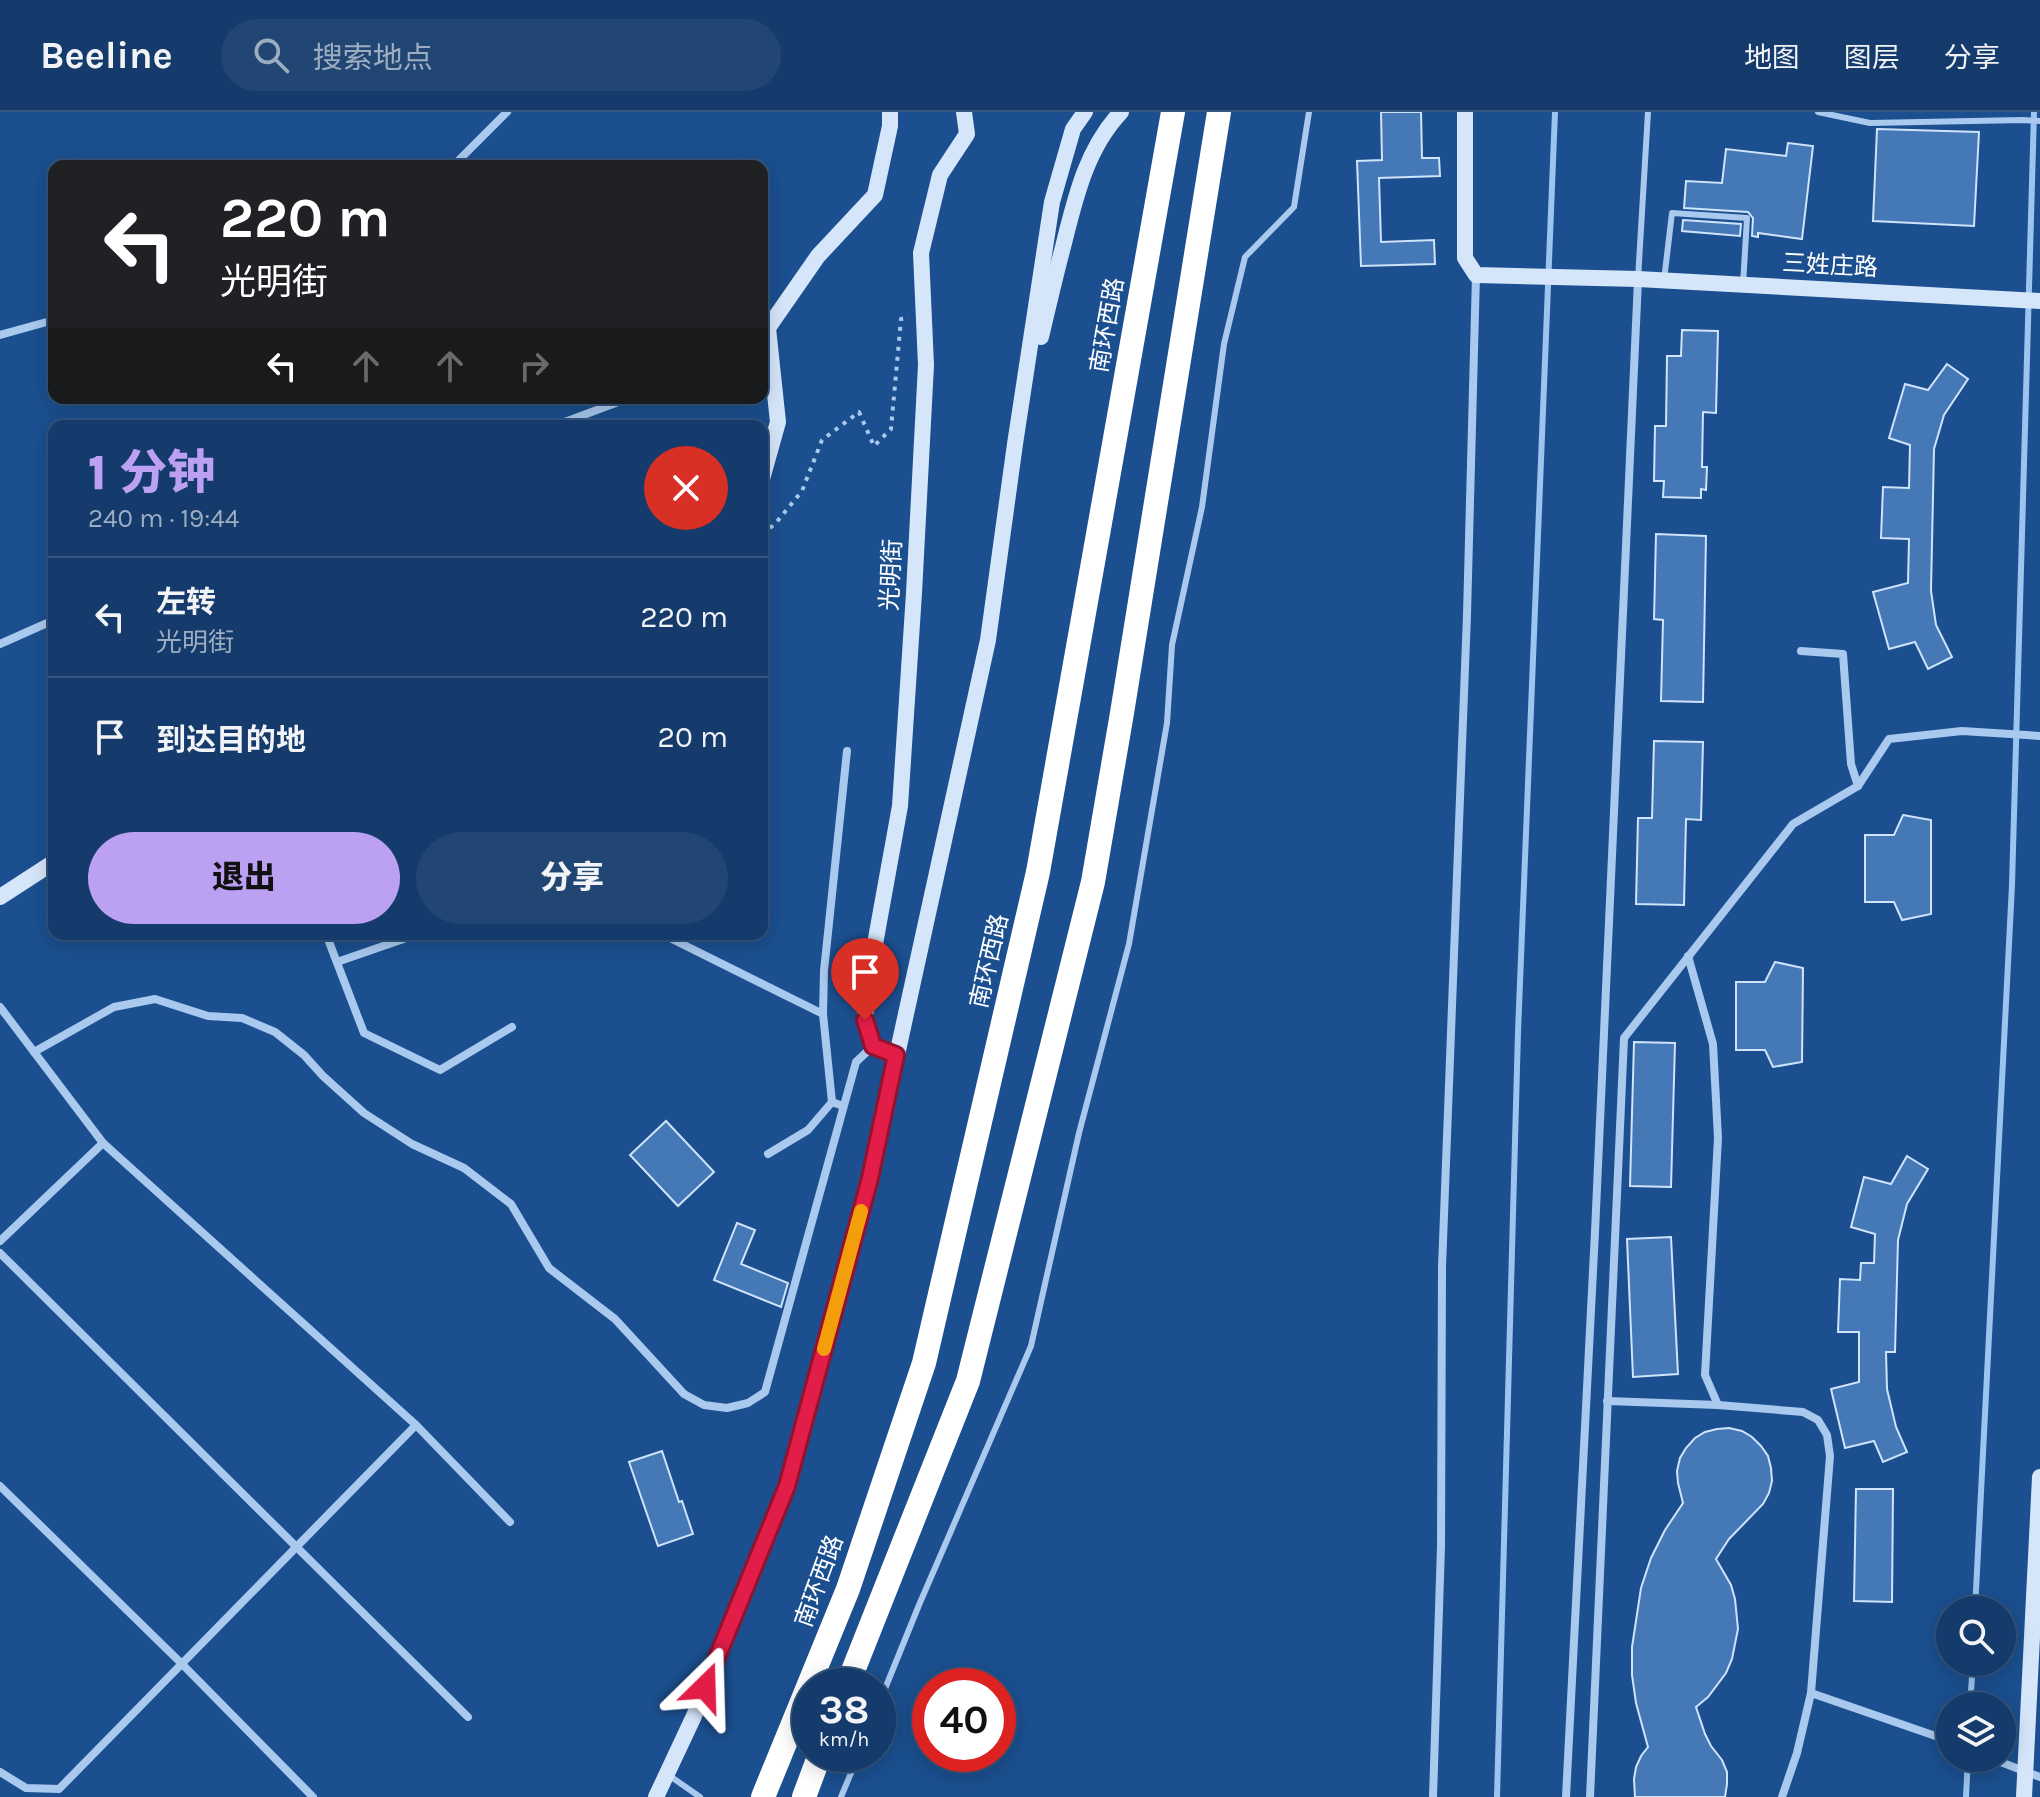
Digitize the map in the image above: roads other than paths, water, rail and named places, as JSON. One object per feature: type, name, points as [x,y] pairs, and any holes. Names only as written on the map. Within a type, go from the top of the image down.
[{"type":"highway","name":"南环西路","points":[[763,1797],[848,1589],[924,1363],[1038,872],[1173,112]]},
{"type":"highway","points":[[854,1668],[968,1381],[1093,882],[1219,112]]},
{"type":"highway","points":[[804,1797],[813,1772]]},
{"type":"street","points":[[459,160],[507,112]]},
{"type":"street","points":[[768,328],[818,256],[875,195],[890,126],[890,112]]},
{"type":"street","name":"光明街","points":[[873,1046],[865,1020],[867,988],[900,806],[914,593],[926,365],[921,253],[940,175],[967,134],[964,112]]},
{"type":"street","points":[[656,1797],[694,1716],[787,1486],[870,1178],[988,640],[1052,202],[1073,129],[1085,112]]},
{"type":"street","points":[[1015,444],[1070,216],[1088,161],[1105,131],[1121,112]]},
{"type":"street","points":[[1433,1797],[1441,1546],[1442,1267],[1467,615],[1476,275],[1465,258],[1465,112]]},
{"type":"street","name":"三姓庄路","points":[[1476,275],[1664,280],[2040,301]]},
{"type":"street","points":[[1566,1797],[1596,1216],[1638,279]]},
{"type":"street","points":[[0,335],[48,322]]},
{"type":"street","points":[[768,360],[778,422],[768,458]]},
{"type":"street","points":[[570,420],[613,404]]},
{"type":"street","points":[[0,644],[48,623]]},
{"type":"street","points":[[1801,651],[1843,654],[1851,764],[1858,786]]},
{"type":"street","points":[[1590,1797],[1624,1038],[1793,824],[1858,786],[1889,739],[1962,731],[2040,736]]},
{"type":"street","points":[[768,1154],[808,1130],[832,1102],[823,1014],[824,971],[847,751]]},
{"type":"street","points":[[0,897],[48,866]]},
{"type":"street","points":[[328,940],[364,1033],[440,1070],[512,1027]]},
{"type":"street","points":[[337,962],[401,940]]},
{"type":"street","points":[[674,940],[823,1014]]},
{"type":"street","points":[[1688,956],[1713,1044],[1718,1138],[1705,1375],[1718,1405]]},
{"type":"street","points":[[34,1052],[114,1007],[155,999],[208,1016],[242,1018],[275,1032],[304,1055],[364,1113],[412,1144],[464,1168],[511,1204],[549,1268],[615,1319],[684,1394],[694,1401],[727,1408],[748,1403],[765,1392],[856,1062],[873,1046],[896,1055]]},
{"type":"street","points":[[0,1007],[103,1143],[416,1425],[510,1522]]},
{"type":"street","points":[[832,1102],[843,1106]]},
{"type":"street","points":[[0,1241],[103,1143]]},
{"type":"street","points":[[0,1253],[468,1717]]},
{"type":"street","points":[[1607,1401],[1803,1412],[1818,1420],[1827,1435],[1830,1456],[1811,1693],[1797,1753],[1782,1797]]},
{"type":"street","points":[[0,1772],[26,1788],[59,1789],[416,1425]]},
{"type":"street","points":[[2024,1797],[2032,1774],[2040,1477]]},
{"type":"street","points":[[0,1486],[313,1797]]},
{"type":"street","points":[[1811,1693],[1936,1736]]},
{"type":"lane","points":[[893,1668],[1031,1346],[1079,1133],[1129,944],[1167,723],[1172,645],[1202,507],[1224,344],[1245,257],[1294,207],[1309,112]]},
{"type":"lane","points":[[1638,279],[1648,112]]},
{"type":"lane","points":[[1818,112],[1870,123],[2004,116],[2040,121]]},
{"type":"lane","points":[[1664,280],[1672,213],[1747,218],[1743,285]]},
{"type":"lane","points":[[841,1797],[851,1772]]},
{"type":"lane","points":[[667,1774],[700,1797]]},
{"type":"waterway","points":[[1497,1797],[1518,1032],[1555,112]]},
{"type":"waterway","points":[[1976,1596],[2012,885],[2034,112]]},
{"type":"waterway","points":[[1971,1692],[1972,1676]]},
{"type":"waterway","points":[[1966,1797],[1967,1772]]}]
